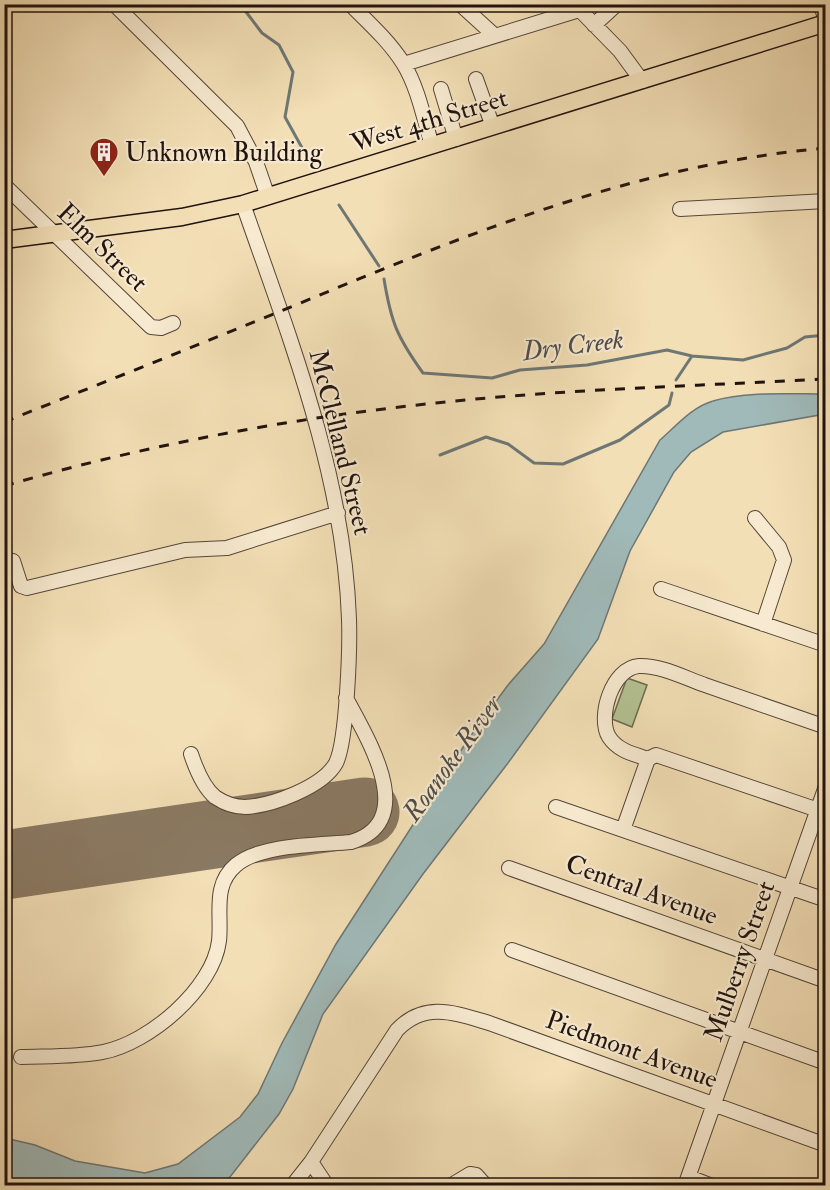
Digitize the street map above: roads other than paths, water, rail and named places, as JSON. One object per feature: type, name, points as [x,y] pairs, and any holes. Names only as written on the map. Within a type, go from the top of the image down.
[{"type":"main road","name":"West 4th Street","points":[[4,240],[182,217],[243,204],[642,81],[825,21]]},
{"type":"street","points":[[114,4],[237,126],[256,162],[268,197]]},
{"type":"street","points":[[350,4],[384,38],[404,64],[420,105],[432,146]]},
{"type":"street","points":[[460,4],[494,35]]},
{"type":"street","points":[[594,25],[617,4]]},
{"type":"street","points":[[819,4],[825,21]]},
{"type":"street","points":[[404,64],[576,7],[620,51],[642,81]]},
{"type":"street","points":[[476,79],[493,127]]},
{"type":"street","points":[[441,89],[456,139]]},
{"type":"street","name":"Elm Street","points":[[5,186],[151,327],[161,328],[173,323]]},
{"type":"street","points":[[681,209],[825,201]]},
{"type":"street","name":"McClelland Street","points":[[191,754],[210,792],[226,803],[245,807],[300,791],[328,774],[335,765],[343,742],[350,621],[338,513],[306,388],[243,204]]},
{"type":"street","points":[[13,561],[21,586],[27,588],[185,550],[227,548],[338,513]]},
{"type":"street","points":[[756,518],[779,547],[784,560],[763,624]]},
{"type":"street","points":[[661,589],[825,645]]},
{"type":"street","points":[[648,759],[627,752],[616,745],[610,738],[605,721],[613,685],[624,671],[639,666],[669,672],[825,728]]},
{"type":"street","points":[[21,1057],[103,1052],[127,1045],[148,1032],[191,995],[209,971],[218,945],[220,894],[228,873],[237,864],[263,852],[351,842],[361,839],[376,828],[386,805],[381,776],[374,753],[346,698]]},
{"type":"street","points":[[623,830],[648,759],[656,755],[821,811]]},
{"type":"street","name":"Mulberry Street","points":[[687,1181],[790,887],[821,811],[825,786]]},
{"type":"street","points":[[556,807],[825,900]]},
{"type":"street","name":"Central Avenue","points":[[509,868],[825,981]]},
{"type":"street","points":[[512,950],[825,1063]]},
{"type":"street","name":"Piedmont Avenue","points":[[310,1162],[397,1030],[419,1014],[444,1011],[489,1023],[825,1145]]},
{"type":"street","points":[[292,1185],[310,1162],[327,1185]]},
{"type":"street","points":[[450,1185],[471,1174],[476,1175],[486,1185]]},
{"type":"street","points":[[687,1181],[712,1185]]},
{"type":"water","points":[[754,394],[825,394],[825,414],[723,432],[691,452],[674,472],[630,551],[598,639],[508,763],[423,874],[323,1014],[293,1089],[279,1114],[230,1177],[214,1186],[5,1185],[5,1138],[35,1145],[75,1161],[145,1173],[178,1164],[240,1117],[258,1094],[282,1043],[336,944],[469,738],[508,685],[544,644],[660,440],[691,412],[713,401]]},
{"type":"waterway","name":"Dry Creek","points":[[240,4],[262,33],[279,45],[293,72],[285,117],[311,164]]},
{"type":"waterway","name":"Dry Creek","points":[[339,205],[379,266]]},
{"type":"waterway","name":"Dry Creek","points":[[384,279],[396,329],[423,373],[492,378],[520,370],[587,365],[667,350],[692,356],[743,360],[787,348],[805,337],[826,335]]},
{"type":"waterway","points":[[676,380],[692,356]]},
{"type":"waterway","points":[[440,455],[486,437],[508,444],[534,463],[563,464],[620,440],[669,405],[672,393]]},
{"type":"railway","points":[[4,422],[427,252],[556,205],[688,169],[826,148]]},
{"type":"railway","points":[[4,486],[164,446],[273,425],[382,409],[533,394],[826,379]]},
{"type":"place","name":"Unknown Building","points":[[104,178]]},
{"type":"water label","name":"Roanoke River","points":[[452,758]]}]
